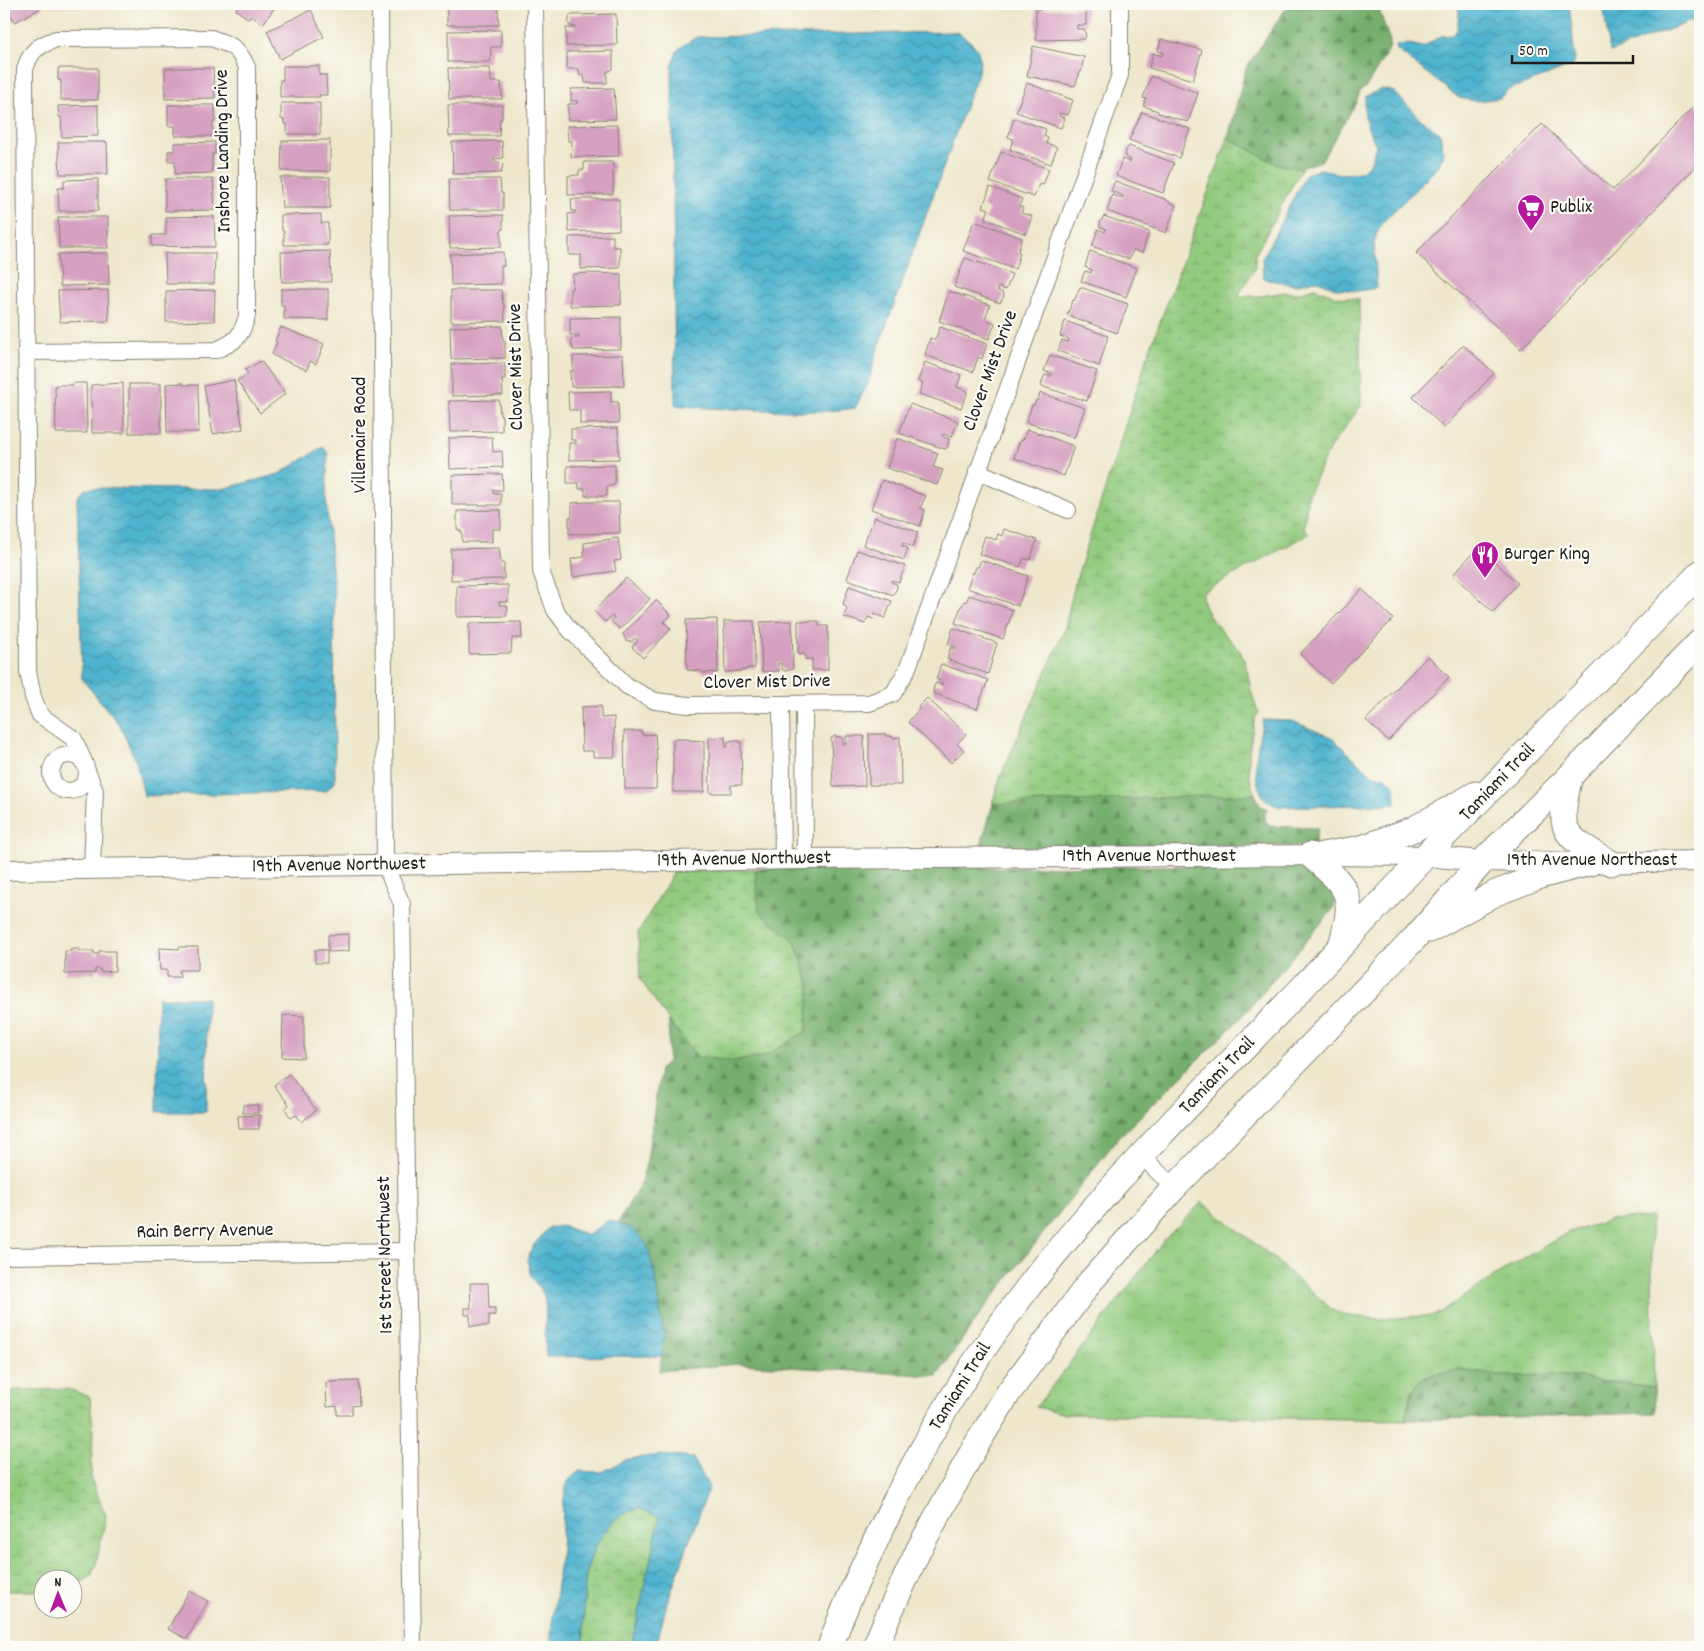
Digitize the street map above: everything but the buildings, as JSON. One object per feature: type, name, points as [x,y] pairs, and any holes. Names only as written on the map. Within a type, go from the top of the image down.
[{"type":"main road","name":"Tamiami Trail","points":[[830,1647],[869,1555],[908,1476],[946,1406],[984,1348],[1032,1282],[1142,1156],[1425,856],[1500,781],[1700,573]]},
{"type":"main road","points":[[874,1647],[911,1565],[975,1447],[1009,1392],[1090,1282],[1174,1188],[1414,938],[1483,861],[1570,776],[1700,642]]},
{"type":"main road","points":[[1570,776],[1563,816],[1566,831],[1576,843],[1601,863]]},
{"type":"main road","points":[[1316,855],[1362,848],[1414,829],[1500,781]]},
{"type":"main road","points":[[1316,855],[1345,889],[1349,902],[1348,919],[1341,947]]},
{"type":"main road","points":[[1414,938],[1496,894],[1540,876],[1601,863]]},
{"type":"street","name":"Villemaire Road","points":[[380,4],[385,865]]},
{"type":"street","name":"Clover Mist Drive","points":[[535,4],[541,571],[555,610],[570,630],[626,686],[655,701],[688,705],[869,703],[892,694],[907,670],[1120,75],[1120,4]]},
{"type":"street","name":"Inshore Landing Drive","points":[[26,352],[216,350],[232,344],[243,332],[247,316],[247,67],[239,52],[211,38],[56,39],[40,45],[28,58],[25,70],[26,352],[28,671],[32,697],[40,715],[74,739],[95,791],[92,869]]},
{"type":"street","points":[[977,472],[1068,510]]},
{"type":"street","points":[[804,704],[805,859]]},
{"type":"street","points":[[781,705],[784,859]]},
{"type":"street","points":[[56,728],[56,760],[51,769],[53,781],[60,789],[71,791],[81,787],[87,778],[86,767],[74,755],[67,755],[56,760]]},
{"type":"street","points":[[782,790],[805,790]]},
{"type":"street","points":[[71,791],[93,813]]},
{"type":"street","name":"19th Avenue Northwest","points":[[4,870],[784,859],[1316,855],[1425,856],[1483,861]]},
{"type":"street","name":"19th Avenue Northeast","points":[[1483,861],[1700,862]]},
{"type":"street","name":"1st Street Northwest","points":[[385,865],[402,904],[413,1647]]},
{"type":"street","points":[[1142,1156],[1174,1188]]},
{"type":"street","name":"Rain Berry Avenue","points":[[4,1256],[407,1251]]},
{"type":"green space","points":[[1289,4],[1377,4],[1390,41],[1389,49],[1366,87],[1360,91],[1356,103],[1321,161],[1304,166],[1301,169],[1276,164],[1228,138],[1246,68]]},
{"type":"green space","points":[[1228,138],[1276,164],[1301,169],[1255,255],[1255,268],[1238,296],[1262,296],[1285,292],[1297,293],[1315,288],[1337,297],[1359,299],[1361,406],[1332,445],[1308,495],[1304,527],[1309,534],[1202,592],[1203,601],[1210,617],[1241,653],[1259,713],[1255,718],[1249,756],[1250,776],[1255,794],[992,804],[1001,775],[1064,631],[1076,580],[1147,357]]},
{"type":"green space","points":[[1255,794],[1260,805],[1268,810],[1265,812],[1265,820],[1269,826],[1318,828],[1314,846],[1308,842],[1306,846],[980,848],[993,804]]},
{"type":"green space","points":[[1307,865],[1336,891],[1333,909],[1242,1017],[1118,1138],[980,1314],[937,1376],[739,1364],[659,1371],[662,1356],[654,1271],[633,1229],[618,1223],[640,1185],[647,1161],[660,1069],[668,1062],[669,1021],[698,1057],[731,1061],[763,1057],[806,1030],[810,986],[794,940],[759,912],[755,869]]},
{"type":"green space","points":[[755,869],[759,912],[794,940],[810,986],[806,1031],[763,1057],[731,1061],[698,1057],[669,1021],[640,979],[638,933],[672,875],[672,870]]},
{"type":"green space","points":[[1202,1202],[1270,1255],[1334,1311],[1349,1316],[1381,1319],[1436,1315],[1514,1264],[1567,1233],[1610,1220],[1651,1217],[1654,1387],[1556,1375],[1499,1376],[1460,1370],[1434,1374],[1424,1378],[1412,1391],[1405,1420],[1066,1414],[1036,1407],[1164,1240]]},
{"type":"green space","points":[[1460,1370],[1499,1376],[1556,1375],[1654,1387],[1655,1413],[1405,1420],[1411,1395],[1420,1382],[1435,1374]]},
{"type":"green space","points":[[68,1389],[90,1397],[93,1429],[91,1479],[106,1516],[96,1565],[91,1576],[82,1582],[82,1568],[32,1568],[32,1591],[4,1591],[4,1393],[18,1390]]},
{"type":"green space","points":[[638,1508],[660,1517],[631,1647],[583,1647],[584,1596],[589,1565],[594,1550],[615,1520]]},
{"type":"water","points":[[1458,4],[1569,4],[1575,57],[1572,66],[1508,90],[1500,98],[1476,101],[1459,98],[1397,50],[1396,45],[1408,44],[1423,47],[1441,36],[1452,35],[1457,30]]},
{"type":"water","points":[[1603,4],[1700,4],[1700,18],[1610,52]]},
{"type":"water","points":[[956,32],[974,45],[978,52],[980,66],[978,74],[876,354],[868,384],[855,408],[832,411],[797,411],[719,409],[675,405],[672,69],[679,49],[698,37]]},
{"type":"water","points":[[1382,89],[1395,92],[1410,109],[1440,133],[1444,155],[1438,167],[1381,224],[1374,241],[1377,288],[1358,291],[1338,289],[1315,280],[1295,285],[1265,279],[1263,276],[1262,259],[1306,174],[1321,169],[1340,174],[1360,172],[1370,164],[1376,146],[1366,121],[1364,109],[1366,96]]},
{"type":"water","points":[[323,447],[328,453],[326,495],[334,594],[335,782],[326,791],[144,796],[136,761],[119,724],[82,679],[77,498],[85,488],[222,489],[279,474]]},
{"type":"water","points":[[1263,720],[1292,721],[1331,737],[1372,775],[1385,777],[1395,786],[1396,804],[1280,807],[1267,801],[1261,792],[1256,772],[1257,750]]},
{"type":"water","points":[[158,998],[207,998],[206,1112],[157,1112]]},
{"type":"water","points":[[609,1220],[633,1229],[647,1244],[654,1271],[664,1337],[662,1356],[546,1357],[546,1310],[544,1295],[531,1276],[527,1260],[533,1246],[548,1228],[562,1226],[588,1235]]},
{"type":"water","points":[[659,1455],[693,1458],[709,1487],[667,1603],[656,1647],[631,1647],[660,1517],[639,1508],[615,1520],[594,1550],[589,1565],[584,1596],[583,1647],[551,1647],[551,1631],[561,1553],[563,1504],[567,1482],[579,1471],[602,1472],[628,1459]]},
{"type":"place","name":"Publix","points":[[1531,232]]},
{"type":"place","name":"Burger King","points":[[1485,579]]}]
